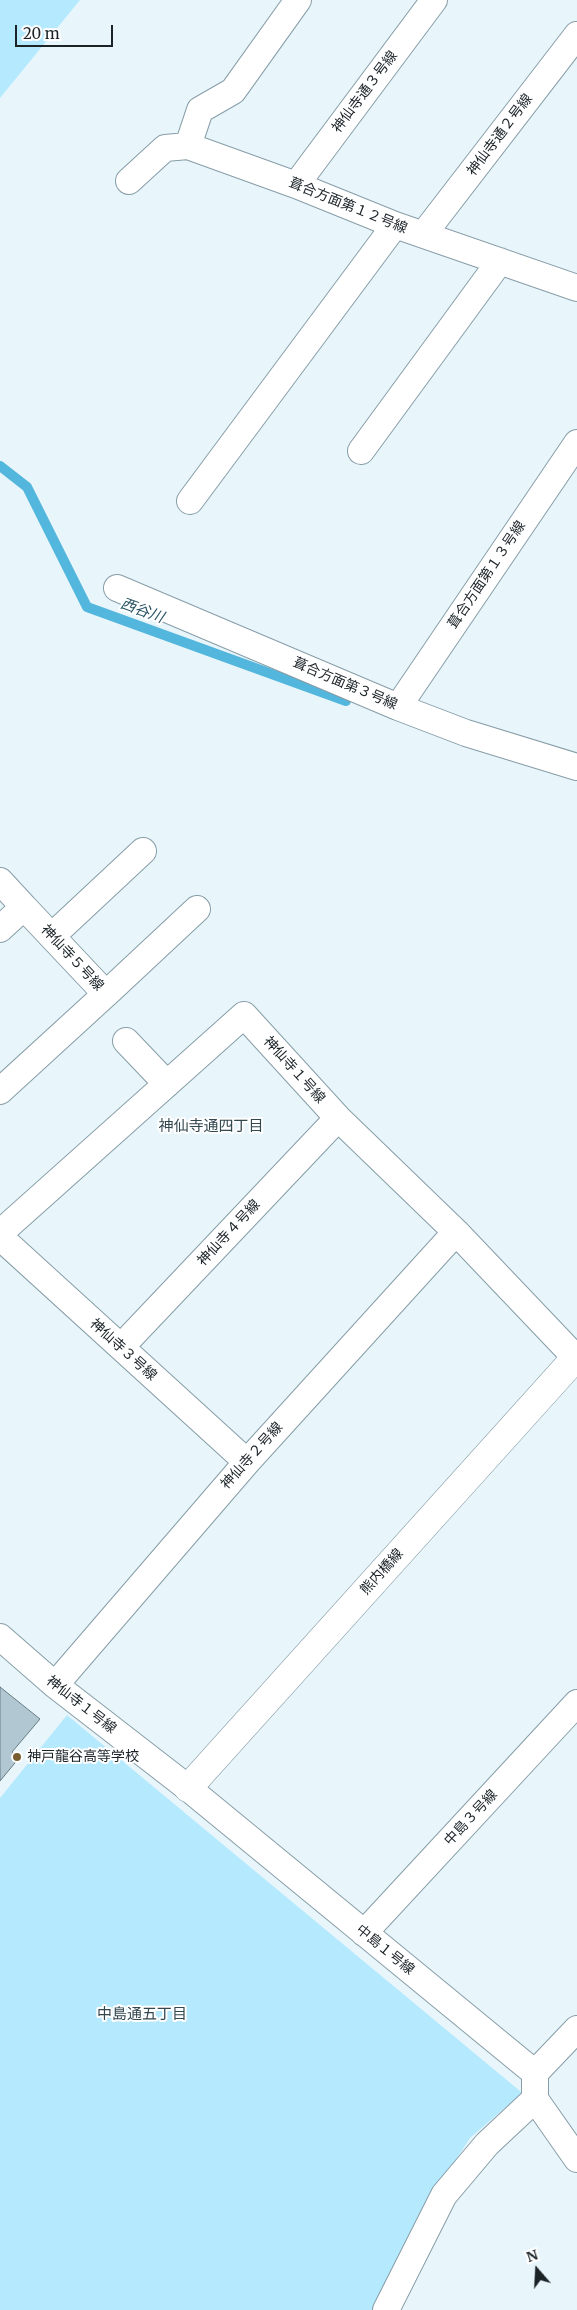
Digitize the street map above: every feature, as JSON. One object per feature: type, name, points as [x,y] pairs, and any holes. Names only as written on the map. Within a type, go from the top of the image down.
[{"type":"street","points":[[188,146],[200,110],[233,91],[298,0]]},
{"type":"street","name":"神仙寺通３号線","points":[[296,184],[434,0]]},
{"type":"street","name":"神仙寺通２号線","points":[[424,235],[577,35]]},
{"type":"street","name":"葺合方面第１２号線","points":[[129,180],[165,148],[188,146],[296,184],[395,225],[576,286]]},
{"type":"street","points":[[190,501],[395,225]]},
{"type":"street","points":[[361,451],[500,261]]},
{"type":"street","name":"葺合方面第１３号線","points":[[398,707],[577,443]]},
{"type":"street","name":"葺合方面第３号線","points":[[117,588],[398,707],[466,733],[577,768]]},
{"type":"street","points":[[52,936],[143,851]]},
{"type":"street","name":"神仙寺５号線","points":[[0,881],[106,994],[0,1091]]},
{"type":"street","points":[[0,929],[24,907]]},
{"type":"street","points":[[106,994],[197,909]]},
{"type":"street","name":"神仙寺１号線","points":[[0,1233],[244,1014],[338,1118],[456,1232],[577,1358]]},
{"type":"street","points":[[126,1041],[167,1084]]},
{"type":"street","name":"神仙寺４号線","points":[[120,1347],[338,1118]]},
{"type":"street","name":"神仙寺２号線","points":[[55,1685],[247,1462],[456,1232]]},
{"type":"street","name":"神仙寺３号線","points":[[0,1237],[247,1462]]},
{"type":"street","name":"熊内橋線","points":[[188,1788],[577,1358]]},
{"type":"street","name":"神仙寺１号線","points":[[0,1637],[55,1685],[188,1788]]},
{"type":"street","name":"中島３号線","points":[[364,1933],[577,1703]]},
{"type":"street","name":"中島１号線","points":[[188,1788],[535,2073]]},
{"type":"street","points":[[577,2029],[535,2073],[535,2099],[577,2158]]},
{"type":"street","points":[[386,2310],[444,2195],[486,2144],[535,2099]]},
{"type":"shaded area","points":[[0,0],[80,0],[0,98]]},
{"type":"shaded area","points":[[67,1715],[526,2096],[508,2105],[470,2138],[433,2195],[373,2310],[0,2310],[0,1798]]},
{"type":"building","points":[[0,1687],[40,1719],[12,1752],[19,1758],[0,1781]]},
{"type":"waterway","name":"西谷川","points":[[0,466],[27,487],[87,607],[346,701]]},
{"type":"place","name":"神戸龍谷高等学校","points":[[17,1757]]},
{"type":"district","name":"神仙寺通四丁目","points":[[211,1127]]},
{"type":"district","name":"中島通五丁目","points":[[142,2015]]}]
